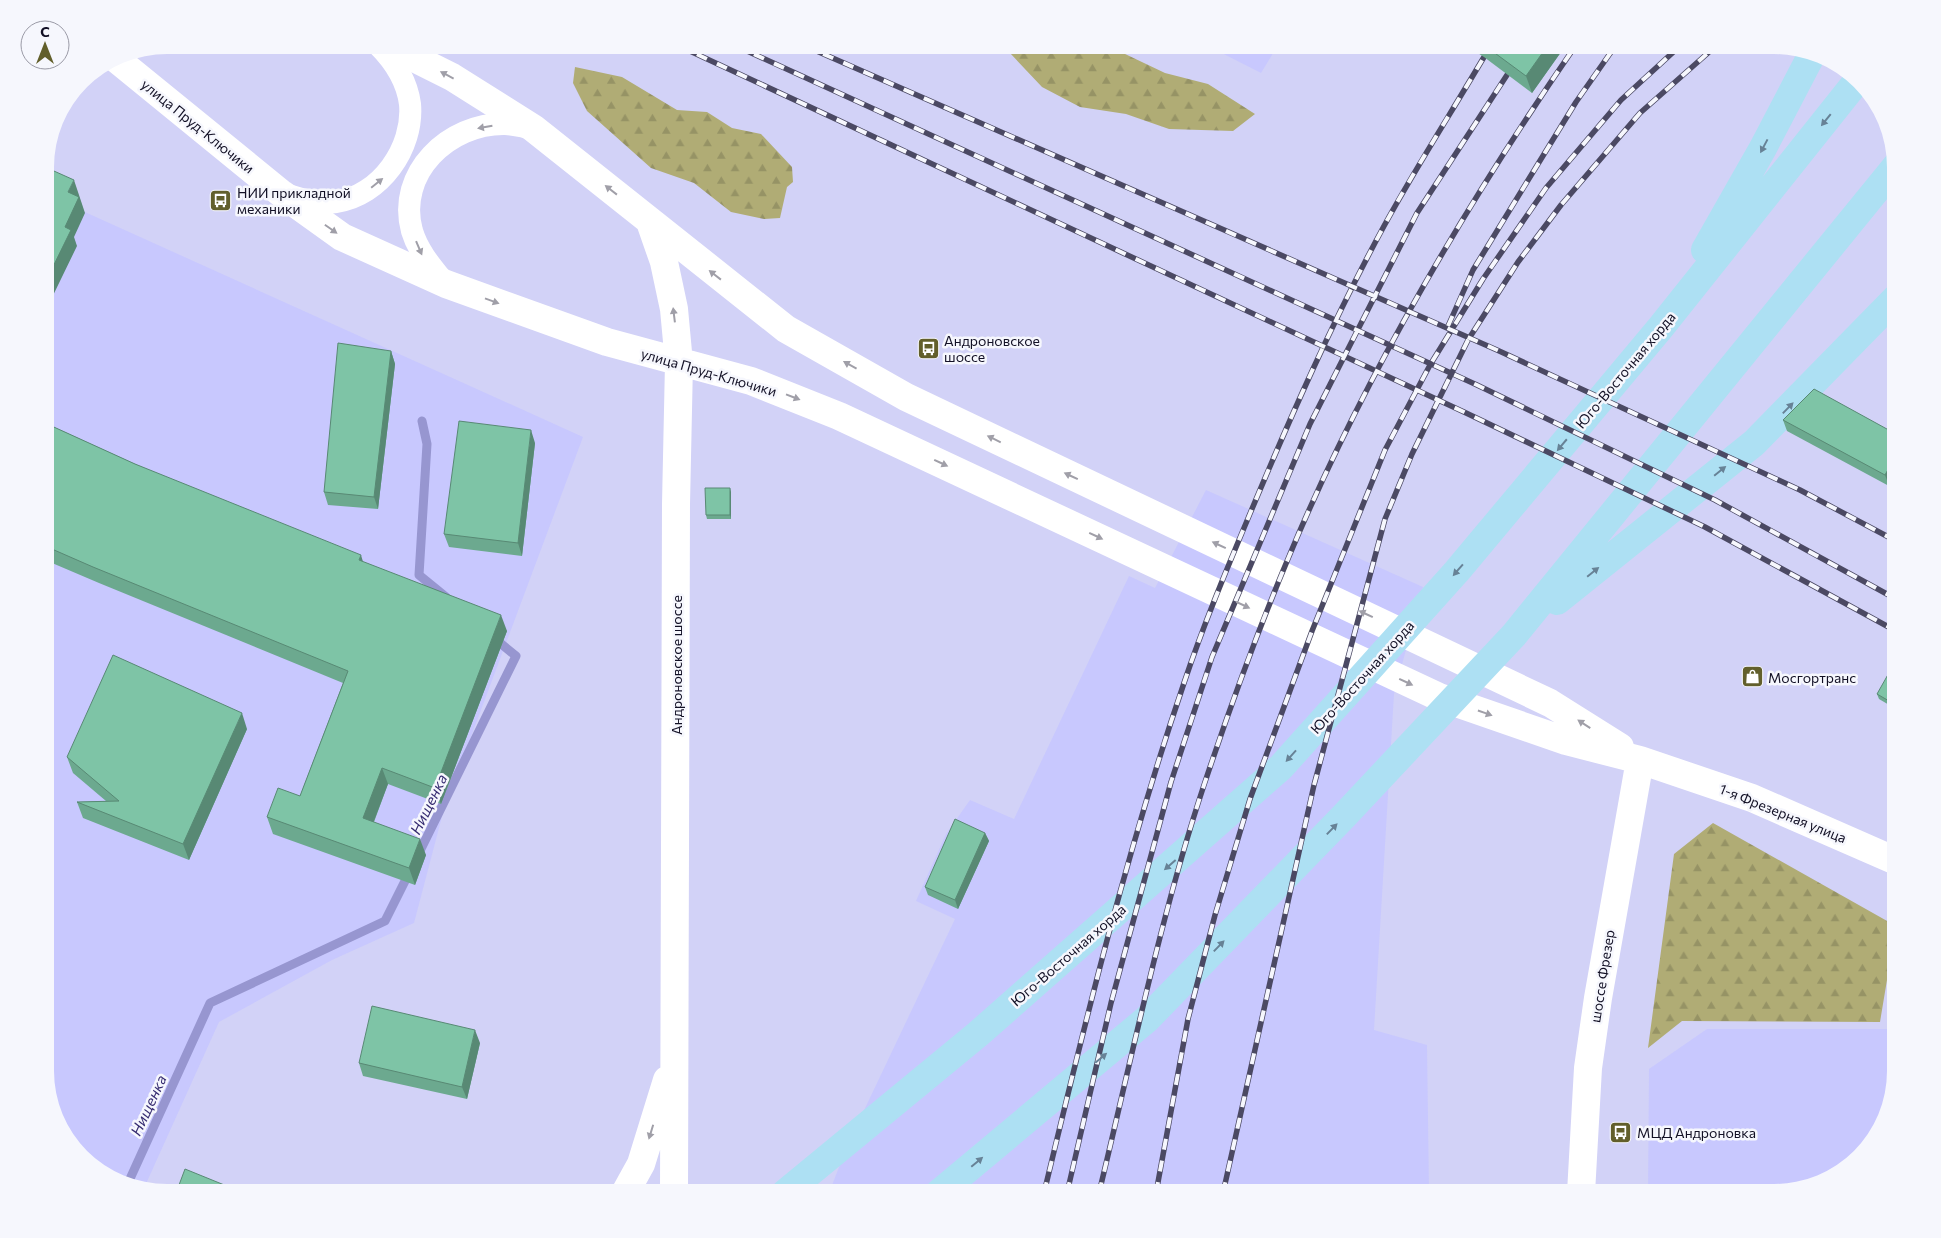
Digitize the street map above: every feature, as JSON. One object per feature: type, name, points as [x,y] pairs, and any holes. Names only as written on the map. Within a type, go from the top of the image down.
[{"type":"main road","points":[[1661,327],[1763,148],[1809,60]]},
{"type":"main road","name":"Юго-Восточная хорда","points":[[795,1184],[978,1034],[1281,767],[1457,570],[1661,327],[1853,86]]},
{"type":"main road","points":[[950,1184],[1147,1020],[1344,816],[1514,635],[1887,177]]},
{"type":"main road","points":[[1514,635],[1754,443],[1887,307]]},
{"type":"street","name":"улица Пруд-Ключики","points":[[282,194],[311,202],[336,202],[358,196],[380,181],[396,160],[407,132],[410,104],[403,80],[392,59],[387,54]]},
{"type":"street","points":[[406,54],[452,77],[533,128],[649,221]]},
{"type":"street","name":"улица Пруд-Ключики","points":[[121,63],[282,194],[342,237],[446,284],[607,342],[751,381],[839,416],[1439,697]]},
{"type":"street","points":[[446,284],[423,256],[412,232],[408,210],[412,186],[424,163],[440,146],[460,134],[481,127],[505,124],[533,128]]},
{"type":"street","name":"Андроновское шоссе","points":[[649,221],[664,262],[674,309],[679,363],[676,504],[674,1184]]},
{"type":"street","name":"1-я Фрезерная улица","points":[[649,221],[786,329],[906,397],[1550,702],[1640,760]]},
{"type":"street","name":"1-я Фрезерная улица","points":[[1439,697],[1566,741],[1640,760],[1752,798],[1887,857]]},
{"type":"street","name":"шоссе Фрезер","points":[[1582,1184],[1588,1068],[1598,998],[1640,760]]},
{"type":"street","points":[[630,1184],[641,1164],[675,1052]]},
{"type":"shaded area","points":[[1224,54],[1273,54],[1261,73]]},
{"type":"shaded area","points":[[54,198],[583,437],[444,809],[414,923],[332,960],[219,1022],[147,1182],[117,1173],[92,1156],[77,1140],[62,1114],[54,1079]]},
{"type":"shaded area","points":[[1206,490],[1423,587],[1394,694],[1374,1030],[1427,1045],[1429,1184],[832,1184],[848,1144],[955,919],[916,901],[946,834],[970,800],[1014,819],[1129,576],[1155,588]]},
{"type":"shaded area","points":[[1707,1029],[1887,1029],[1886,1086],[1879,1114],[1868,1134],[1849,1156],[1831,1169],[1817,1176],[1789,1183],[1648,1184],[1649,1069]]},
{"type":"green space","points":[[1011,54],[1125,54],[1165,73],[1208,84],[1255,114],[1233,131],[1169,129],[1126,114],[1080,107],[1042,87]]},
{"type":"green space","points":[[575,67],[622,77],[677,110],[707,112],[732,128],[761,134],[792,167],[793,182],[787,187],[780,218],[764,219],[731,212],[694,183],[651,168],[587,111],[573,83]]},
{"type":"green space","points":[[1713,823],[1887,921],[1887,980],[1880,1022],[1682,1021],[1648,1048],[1674,854]]},
{"type":"building","points":[[1496,54],[1542,54],[1526,76]]},
{"type":"building","points":[[54,171],[74,180],[68,192],[79,197],[65,227],[71,230],[54,265]]},
{"type":"building","points":[[338,343],[391,351],[374,497],[324,492]]},
{"type":"building","points":[[1814,389],[1887,429],[1887,471],[1885,475],[1783,420]]},
{"type":"building","points":[[459,421],[531,430],[518,543],[444,534]]},
{"type":"building","points":[[54,427],[135,464],[361,555],[359,560],[501,615],[435,788],[382,768],[363,818],[420,839],[409,868],[267,817],[278,788],[300,796],[348,671],[54,550]]},
{"type":"building","points":[[705,488],[730,488],[730,515],[706,515]]},
{"type":"building","points":[[113,655],[242,713],[183,844],[77,802],[119,801],[67,757]]},
{"type":"building","points":[[1887,676],[1887,700],[1877,694]]},
{"type":"building","points":[[955,819],[985,833],[955,900],[925,887]]},
{"type":"building","points":[[372,1006],[475,1030],[462,1087],[359,1063]]},
{"type":"building","points":[[185,1169],[222,1184],[179,1184]]},
{"type":"waterway","name":"Нищенка","points":[[422,421],[427,444],[419,575],[446,597]]},
{"type":"waterway","name":"Нищенка","points":[[417,857],[516,656],[494,638]]},
{"type":"waterway","name":"Нищенка","points":[[130,1178],[210,1003],[385,921],[410,871]]},
{"type":"railway","points":[[696,54],[1464,412],[1705,527],[1887,626]]},
{"type":"railway","points":[[754,54],[1477,385],[1715,500],[1887,594]]},
{"type":"railway","points":[[823,54],[1497,350],[1800,490],[1887,536]]},
{"type":"railway","points":[[1101,1184],[1147,988],[1188,835],[1234,698],[1290,554],[1351,422],[1420,292],[1496,166],[1570,54]]},
{"type":"railway","points":[[1448,326],[1473,270],[1576,102],[1610,54]]},
{"type":"railway","points":[[1158,1184],[1188,1019],[1215,915],[1250,799],[1312,631],[1385,450],[1430,365],[1483,279],[1546,188],[1621,100],[1671,54]]},
{"type":"railway","points":[[1225,1184],[1314,785],[1385,519],[1412,454],[1468,340],[1518,262],[1561,205],[1640,113],[1707,54]]},
{"type":"railway","points":[[1046,1184],[1091,1001],[1125,873],[1163,746],[1207,620],[1280,443],[1347,297],[1396,205],[1484,57]]},
{"type":"railway","points":[[1069,1184],[1111,1003],[1171,782],[1212,657],[1310,424],[1417,213],[1507,75]]},
{"type":"place","name":"НИИ прикладной механики","points":[[221,200]]},
{"type":"place","name":"Андроновское шоссе","points":[[928,348]]},
{"type":"place","name":"Мосгортранс","points":[[1752,677]]},
{"type":"place","name":"МЦД Андроновка","points":[[1621,1132]]}]
